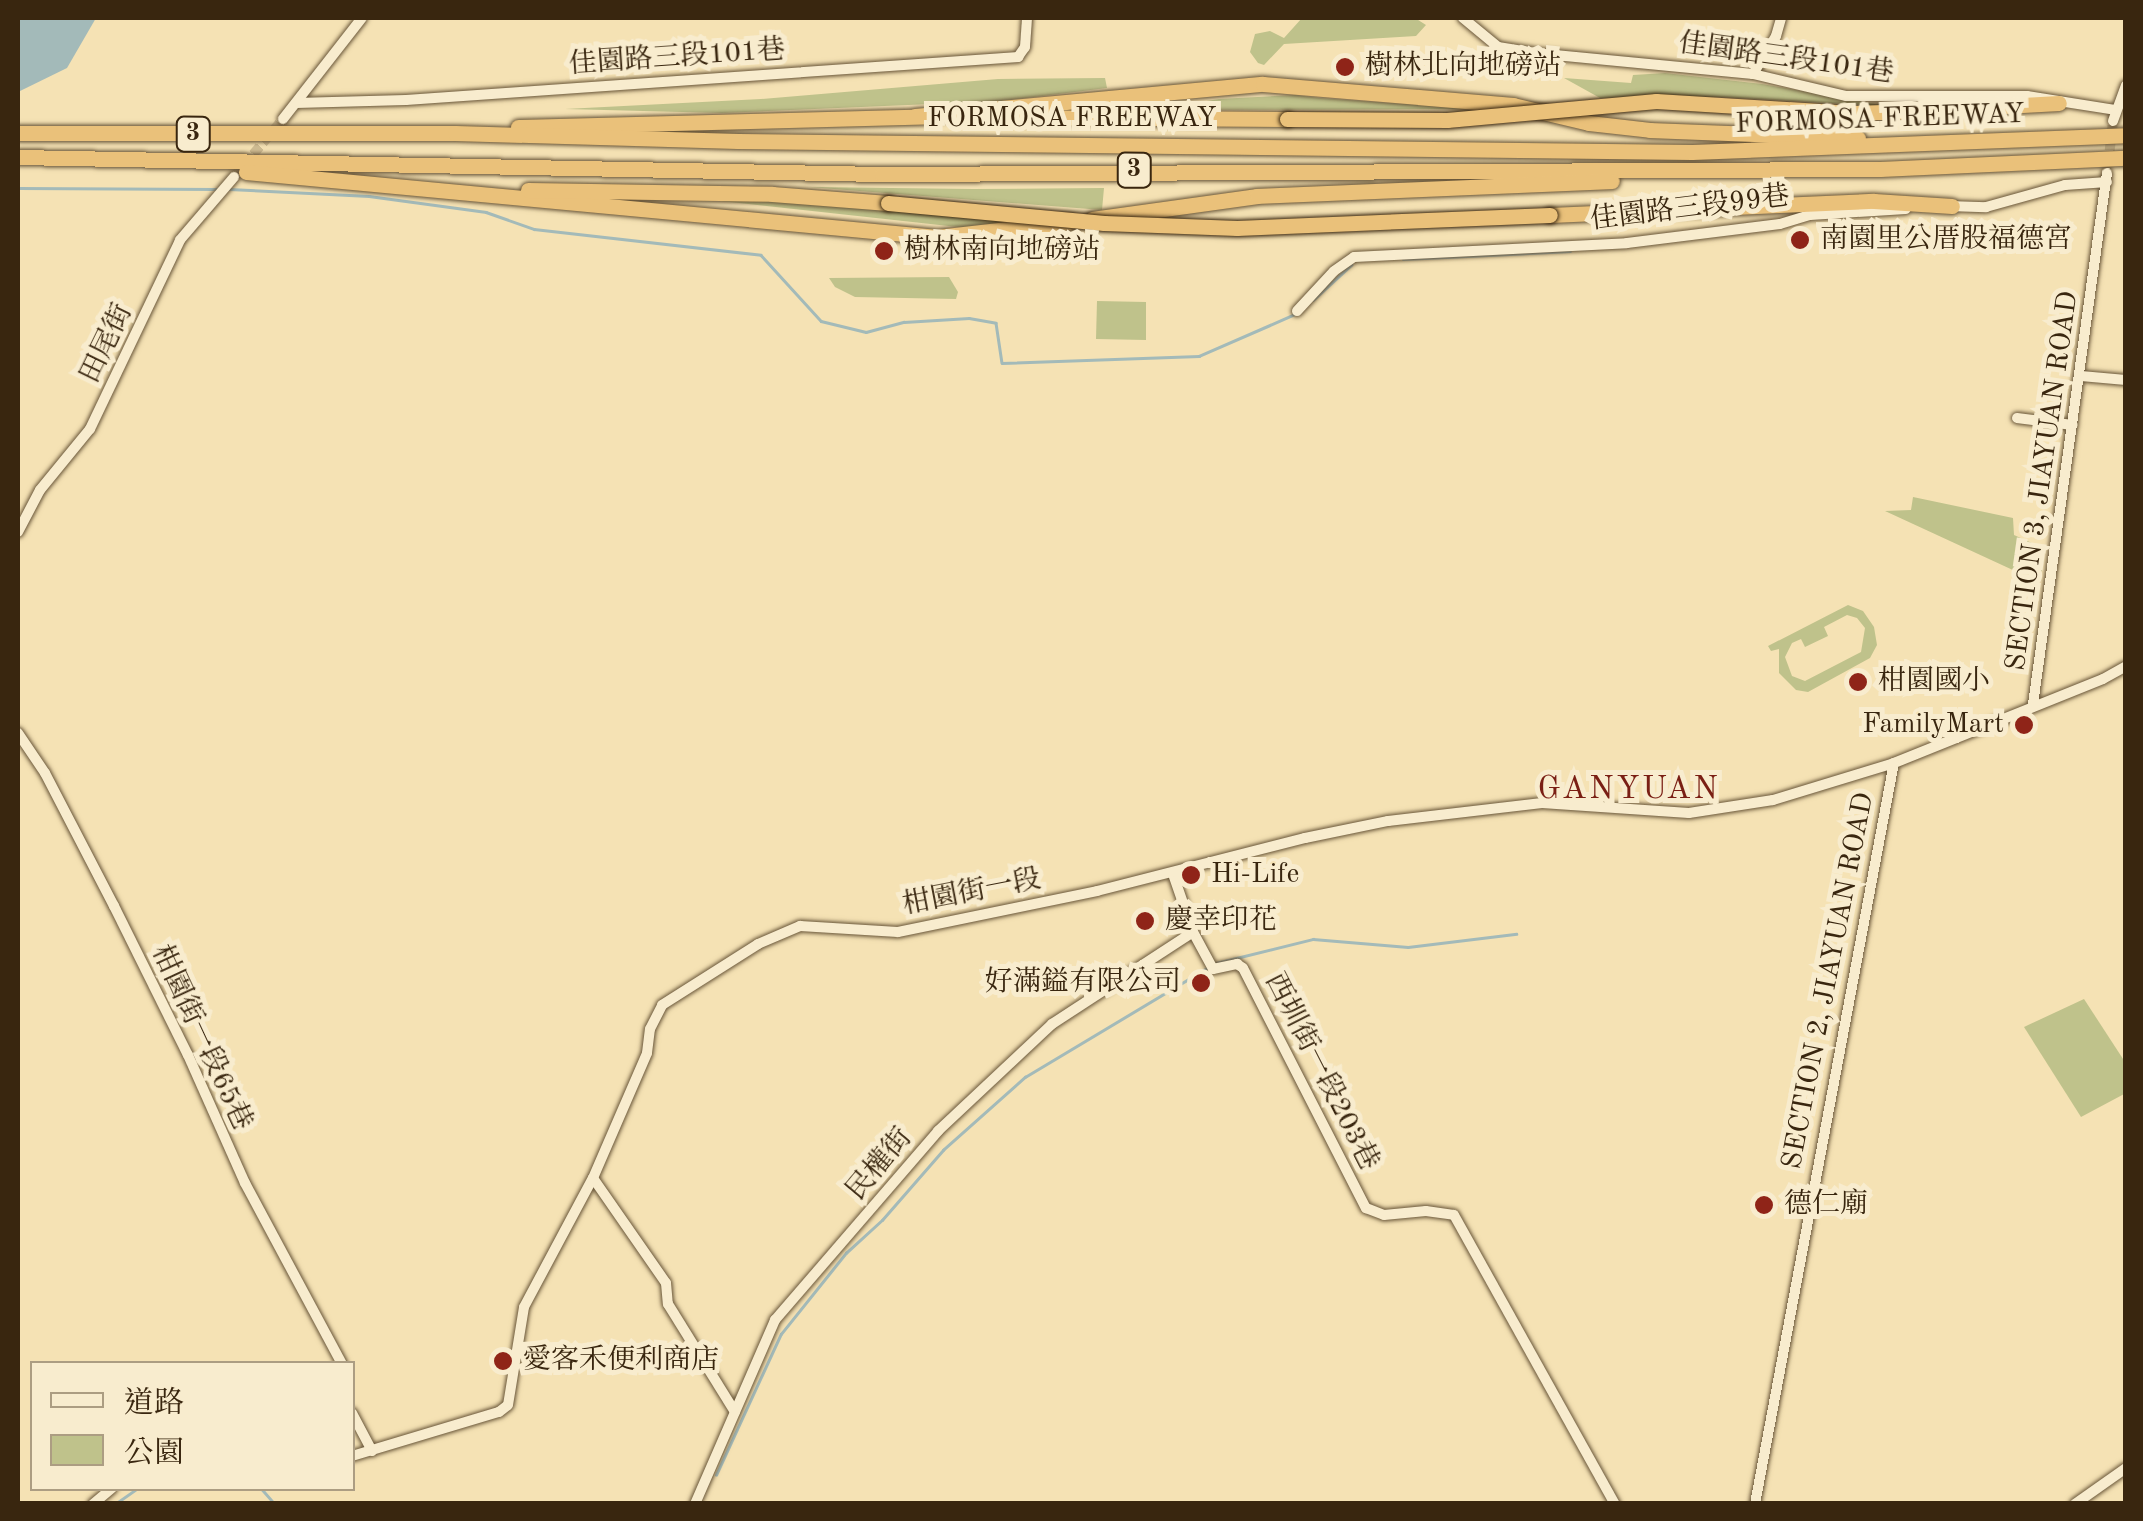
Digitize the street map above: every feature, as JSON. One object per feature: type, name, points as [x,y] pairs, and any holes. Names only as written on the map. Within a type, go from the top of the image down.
[{"type":"highway","points":[[915,116],[1263,84],[1512,105],[1589,123],[1650,130],[1986,141]]},
{"type":"highway","points":[[454,132],[565,123],[915,116],[1447,120],[1656,101],[1852,114],[2059,104]]},
{"type":"highway","name":"FORMOSA FREEWAY","points":[[18,133],[454,132],[719,141],[1692,152],[2126,135]]},
{"type":"highway","name":"FORMOSA FREEWAY","points":[[22,157],[882,174],[1880,169],[2126,158]]},
{"type":"highway","points":[[142,162],[937,237],[1023,230],[1257,196],[1880,169]]},
{"type":"highway","points":[[440,190],[606,188],[888,202],[1104,224],[1236,228],[1874,201],[1952,206]]},
{"type":"street","points":[[282,119],[362,18]]},
{"type":"street","name":"佳園路三段101巷","points":[[296,103],[406,100],[1003,59],[1018,57],[1025,47],[1027,18]]},
{"type":"street","name":"佳園路三段101巷","points":[[1463,18],[1498,48],[1752,74],[1846,96],[2028,96],[2059,104],[2121,101]]},
{"type":"street","points":[[1752,74],[1776,36],[1781,18]]},
{"type":"street","name":"佳園路三段99巷","points":[[1297,311],[1334,271],[1354,257],[1627,242],[1780,224],[1810,215],[1986,207],[2107,177]]},
{"type":"street","name":"SECTION 3, JIAYUAN ROAD","points":[[1894,762],[2033,704],[2107,177]]},
{"type":"street","name":"田尾街","points":[[18,532],[40,490],[90,429],[180,240],[227,185]]},
{"type":"street","points":[[2081,376],[2126,380]]},
{"type":"street","points":[[2017,418],[2073,425]]},
{"type":"street","points":[[2033,704],[2103,679],[2126,666]]},
{"type":"street","name":"柑園街一段65巷","points":[[18,732],[46,773],[188,1055],[231,1154],[340,1361]]},
{"type":"street","name":"柑園街一段","points":[[355,1455],[499,1412],[508,1405],[524,1308],[593,1178],[647,1054],[650,1029],[662,1006],[758,944],[800,926],[898,932],[1173,874],[1304,838],[1388,822],[1542,803],[1699,813],[1773,800],[1894,762]]},
{"type":"street","name":"SECTION 2, JIAYUAN ROAD","points":[[1755,1504],[1894,762]]},
{"type":"street","name":"西圳街一段203巷","points":[[1173,874],[1192,932],[1213,969],[1237,964],[1243,968],[1366,1208],[1384,1215],[1426,1211],[1454,1215],[1615,1504]]},
{"type":"street","name":"民權街","points":[[694,1504],[775,1320],[938,1131],[1052,1024],[1192,932]]},
{"type":"street","points":[[593,1178],[666,1284],[668,1304],[736,1412]]},
{"type":"street","points":[[355,1419],[372,1452]]},
{"type":"street","points":[[2075,1504],[2126,1468]]},
{"type":"green space","points":[[1302,18],[1415,18],[1426,25],[1416,36],[1284,44],[1264,65],[1258,63],[1250,52],[1255,34],[1270,31],[1284,38]]},
{"type":"green space","points":[[1665,73],[1762,84],[1886,106],[1719,97],[1600,98],[1564,78],[1631,83],[1633,75]]},
{"type":"green space","points":[[1105,78],[1107,88],[1001,101],[722,113],[565,109],[761,99],[998,79]]},
{"type":"green space","points":[[1295,95],[1476,109],[1152,110],[1219,99]]},
{"type":"green space","points":[[809,187],[973,189],[1104,188],[1102,210]]},
{"type":"green space","points":[[785,199],[1032,222],[976,229],[721,201]]},
{"type":"green space","points":[[949,277],[958,292],[956,299],[855,297],[835,287],[829,278]]},
{"type":"green space","points":[[1097,301],[1146,302],[1146,340],[1096,339]]},
{"type":"green space","points":[[1913,497],[2013,518],[2014,535],[2045,549],[2042,571],[2031,575],[2015,571],[1885,511],[1911,510]]},
{"type":"green space","points":[[1848,605],[1863,611],[1874,627],[1877,645],[1870,658],[1808,692],[1796,690],[1779,673],[1779,649],[1771,651],[1768,646]],"holes":[[[1847,615],[1857,618],[1865,628],[1861,652],[1805,681],[1792,676],[1785,657],[1792,643],[1801,639],[1805,647],[1828,636],[1824,627]]]},
{"type":"green space","points":[[2084,999],[2125,1062],[2126,1093],[2081,1117],[2024,1027]]},
{"type":"water","points":[[18,18],[96,18],[67,68],[18,92]]},
{"type":"waterway","points":[[18,188],[216,189]]},
{"type":"waterway","points":[[229,189],[369,196],[486,212],[534,229],[761,255],[821,321],[866,332],[904,322],[969,318],[996,323],[1002,363],[1199,356],[1295,314]]},
{"type":"waterway","points":[[1403,259],[1570,251]]},
{"type":"waterway","points":[[1313,300],[1351,265]]},
{"type":"waterway","points":[[1216,963],[1313,939],[1408,947],[1516,934]]},
{"type":"waterway","points":[[716,1475],[781,1334],[846,1253],[882,1220],[943,1150],[1025,1077],[1209,967]]},
{"type":"waterway","points":[[115,1504],[134,1491]]},
{"type":"waterway","points":[[264,1491],[273,1502],[326,1504]]},
{"type":"tunnel","points":[[234,177],[283,119]]},
{"type":"tunnel","points":[[2108,165],[2113,121]]},
{"type":"place","name":"樹林北向地磅站","points":[[1345,67]]},
{"type":"place","name":"南園里公厝股福德宮","points":[[1800,240]]},
{"type":"place","name":"樹林南向地磅站","points":[[884,251]]},
{"type":"place","name":"柑園國小","points":[[1858,682]]},
{"type":"place","name":"FamilyMart","points":[[2024,725]]},
{"type":"place","name":"Hi-Life","points":[[1191,875]]},
{"type":"place","name":"慶幸印花","points":[[1145,921]]},
{"type":"place","name":"好滿鎰有限公司","points":[[1201,983]]},
{"type":"place","name":"德仁廟","points":[[1764,1205]]},
{"type":"place","name":"愛客禾便利商店","points":[[503,1361]]},
{"type":"district","name":"GANYUAN","points":[[1629,790]]}]
